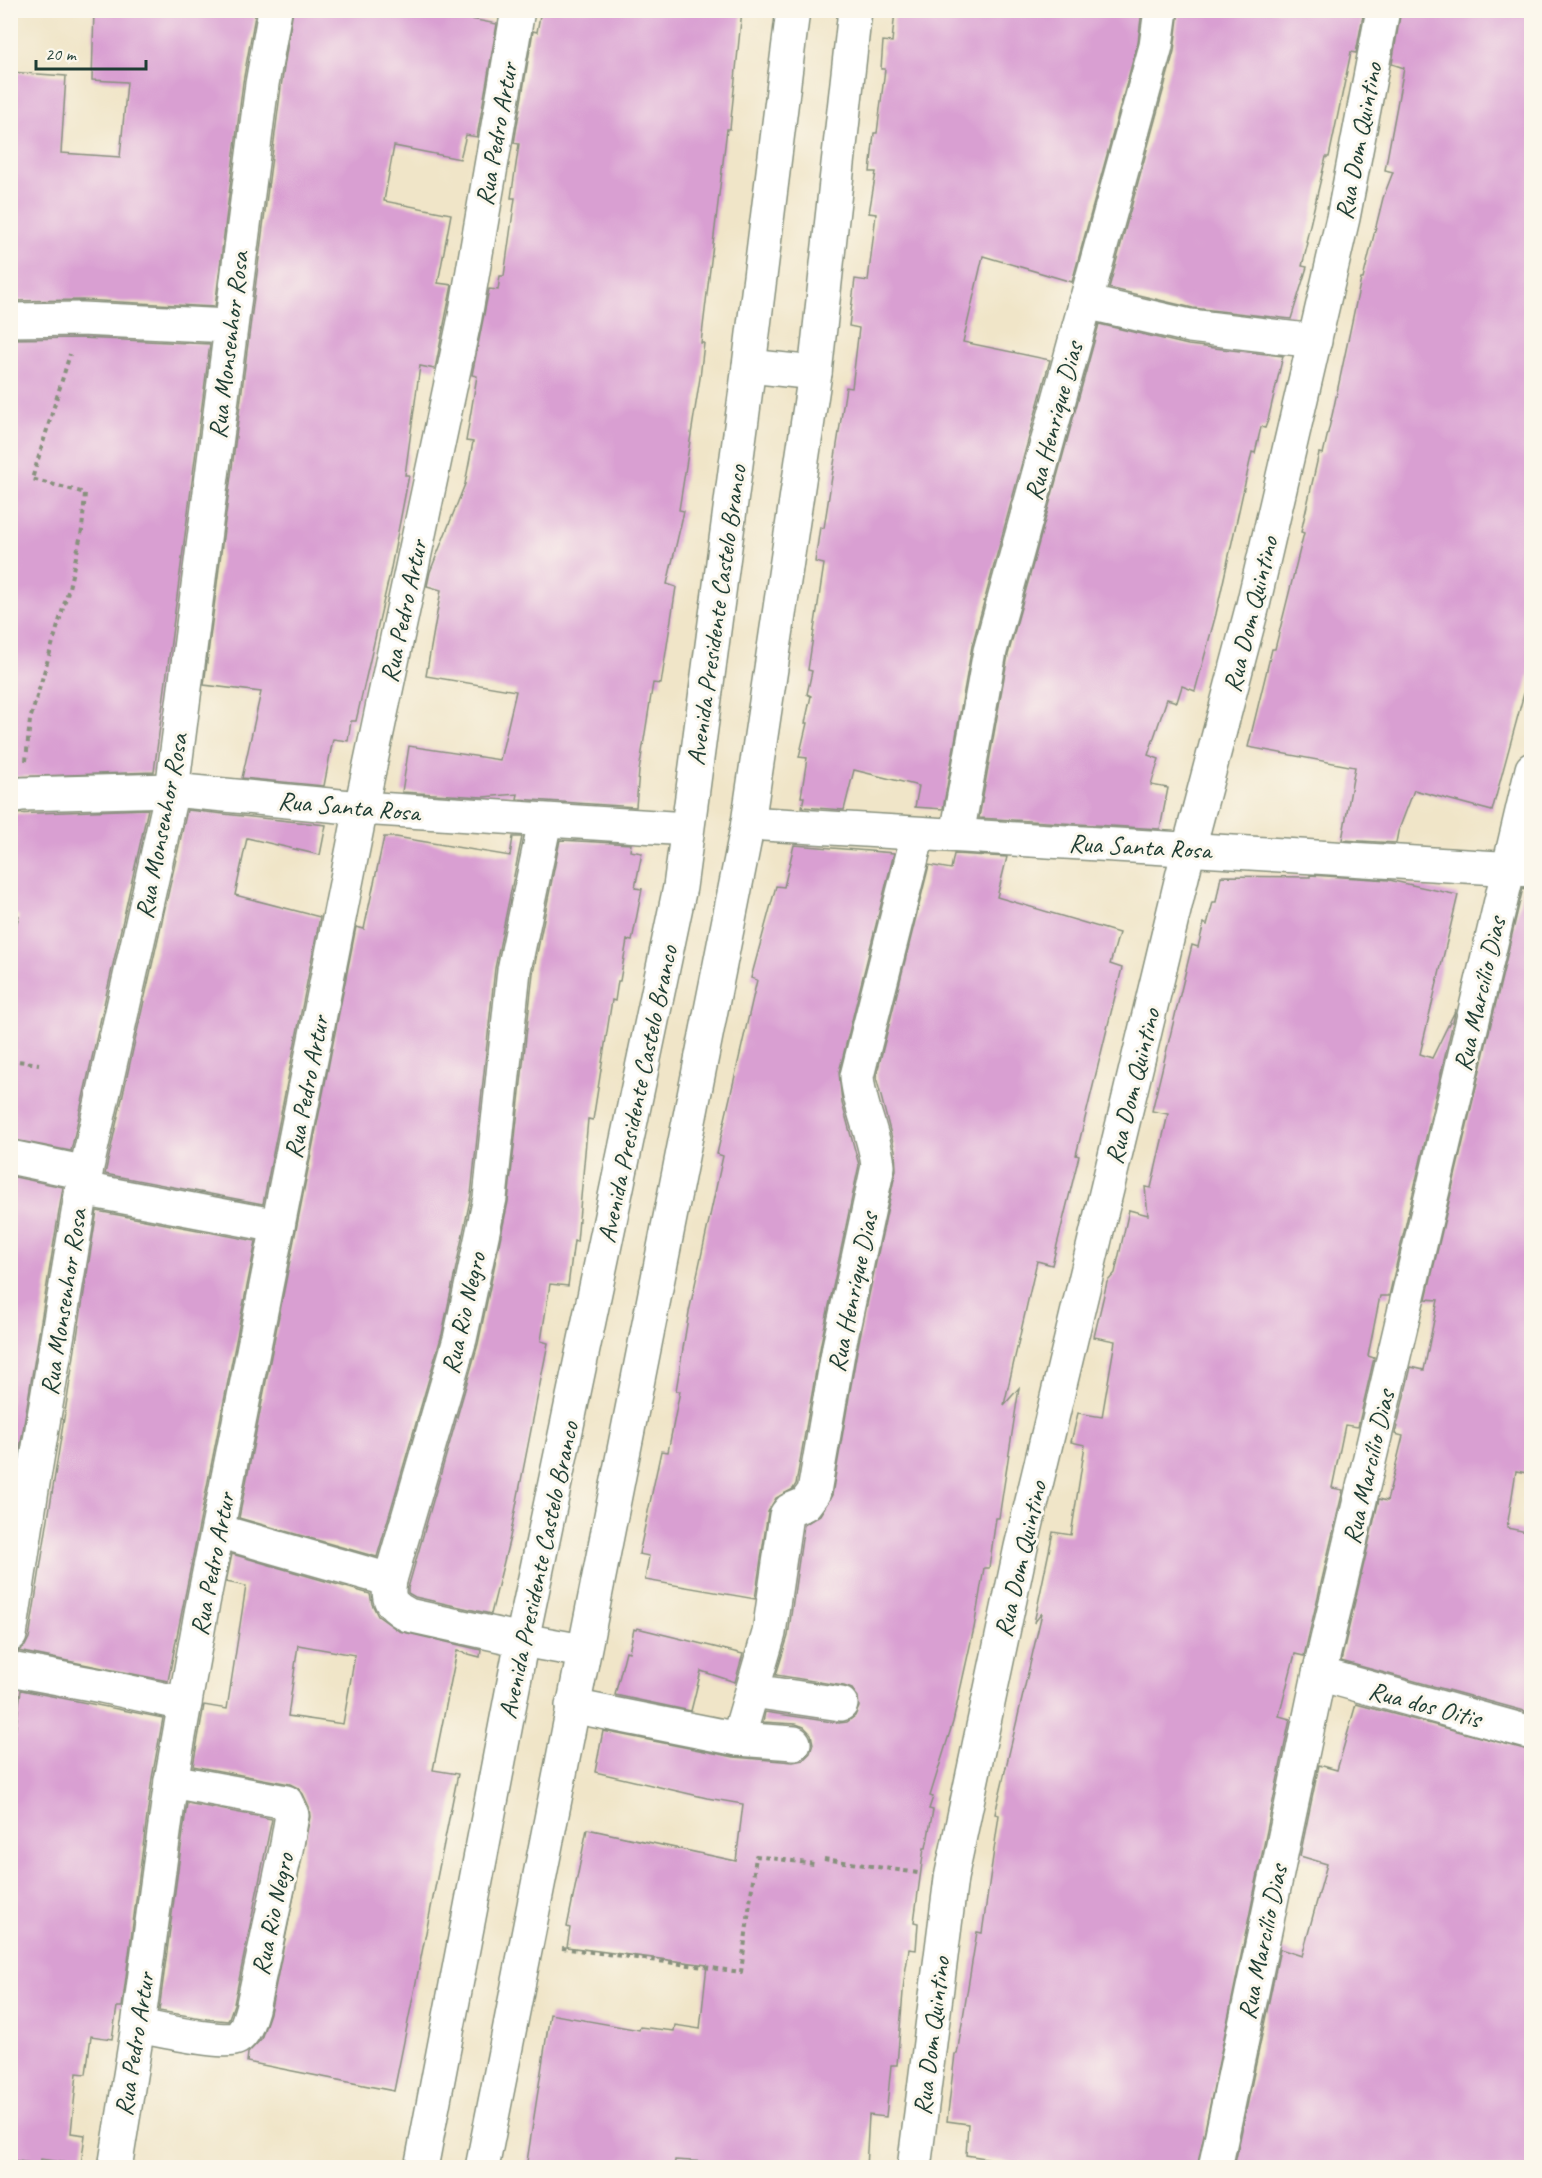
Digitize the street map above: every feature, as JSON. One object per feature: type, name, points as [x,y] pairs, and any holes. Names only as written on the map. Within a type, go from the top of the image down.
[{"type":"street","name":"Rua Monsenhor Rosa","points":[[10,1635],[21,1488],[84,1181],[172,790],[230,326],[262,84],[275,10]]},
{"type":"street","name":"Rua Pedro Artur","points":[[115,2168],[138,2026],[171,1781],[185,1704],[361,808],[465,317],[518,10]]},
{"type":"street","name":"Avenida Presidente Castelo Branco","points":[[421,2168],[522,1640],[680,887],[749,366],[793,10]]},
{"type":"street","points":[[482,2168],[748,823],[815,373],[855,10]]},
{"type":"street","name":"Rua Henrique Dias","points":[[957,835],[990,651],[1156,46],[1161,10]]},
{"type":"street","name":"Rua Dom Quintino","points":[[914,2168],[951,1878],[1021,1547],[1189,848],[1253,605],[1343,218],[1383,10]]},
{"type":"street","points":[[1085,302],[1190,326],[1315,340]]},
{"type":"street","points":[[10,320],[81,318],[230,326]]},
{"type":"street","points":[[749,366],[815,373]]},
{"type":"street","name":"Rua Marcílio Dias","points":[[1215,2168],[1319,1674],[1520,869],[1532,769]]},
{"type":"street","name":"Rua Santa Rosa","points":[[16,795],[172,790],[361,808],[687,829]]},
{"type":"street","name":"Rua Rio Negro","points":[[545,821],[514,970],[490,1198],[460,1339],[390,1580],[388,1594],[393,1607],[408,1615],[583,1651]]},
{"type":"street","name":"Rua Santa Rosa","points":[[748,823],[1520,869]]},
{"type":"street","name":"Rua Henrique Dias","points":[[738,1739],[769,1633],[786,1515],[790,1510],[805,1504],[814,1492],[839,1347],[878,1166],[876,1151],[860,1102],[857,1076],[918,834]]},
{"type":"street","points":[[10,1157],[84,1181],[278,1226]]},
{"type":"street","points":[[218,1532],[390,1580]]},
{"type":"street","points":[[10,1669],[185,1704]]},
{"type":"street","name":"Rua dos Oitis","points":[[1319,1674],[1532,1733]]},
{"type":"street","points":[[753,1691],[841,1704]]},
{"type":"street","points":[[572,1706],[738,1739],[794,1743]]},
{"type":"street","name":"Rua Rio Negro","points":[[138,2026],[222,2041],[236,2039],[243,2031],[252,2009],[292,1815],[286,1802],[171,1781]]},
{"type":"path","points":[[16,795],[30,720],[69,588],[82,530],[85,493],[32,479],[81,318]]},
{"type":"path","points":[[10,1060],[39,1064]]},
{"type":"path","points":[[525,1944],[741,1972],[756,1856],[814,1864]]},
{"type":"path","points":[[824,1859],[951,1878]]},
{"type":"building","points":[[94,10],[256,10],[243,82],[215,307],[82,300],[10,301],[10,72],[66,76],[61,153],[120,157],[127,82],[92,80]]},
{"type":"building","points":[[293,10],[425,10],[497,24],[477,137],[466,135],[460,159],[394,146],[384,201],[451,214],[438,283],[452,285],[435,369],[420,366],[405,475],[409,475],[390,573],[356,721],[351,721],[348,741],[333,739],[324,786],[242,778],[261,692],[204,685],[281,87]]},
{"type":"building","points":[[541,10],[742,10],[730,129],[727,129],[701,343],[704,343],[700,378],[679,510],[684,511],[667,584],[676,587],[661,684],[653,683],[639,771],[636,807],[517,799],[518,794],[483,797],[402,792],[409,746],[500,760],[516,691],[426,676],[441,590],[427,586],[430,572],[465,484],[473,442],[466,441],[477,376],[472,375],[489,289],[498,290],[500,276],[504,276],[515,198],[511,198],[519,144],[514,143],[533,31],[537,32]]},
{"type":"building","points":[[895,10],[1142,10],[1138,42],[1072,282],[983,256],[963,342],[1050,360],[972,646],[943,809],[915,807],[919,786],[854,770],[844,810],[802,807],[804,797],[801,797],[807,758],[799,757],[811,696],[807,694],[812,671],[808,670],[824,564],[815,562],[820,527],[824,528],[846,387],[852,388],[859,328],[849,326],[855,279],[868,281],[876,214],[869,213],[876,172],[870,172],[885,69],[881,69],[883,41],[892,42]]},
{"type":"building","points":[[1179,10],[1364,10],[1356,53],[1351,52],[1329,157],[1326,157],[1306,242],[1308,243],[1302,266],[1307,267],[1291,319],[1193,308],[1109,288],[1174,51]]},
{"type":"building","points":[[1401,10],[1532,10],[1532,664],[1492,811],[1414,790],[1396,843],[1342,840],[1355,767],[1248,747],[1304,533],[1301,532],[1319,453],[1323,454],[1361,279],[1363,279],[1383,198],[1393,172],[1385,170],[1404,68],[1392,64]]},
{"type":"building","points":[[1099,324],[1188,345],[1283,356],[1268,420],[1265,428],[1261,427],[1255,453],[1252,452],[1216,614],[1195,691],[1182,686],[1177,702],[1167,699],[1148,755],[1159,759],[1151,785],[1168,788],[1160,829],[979,818],[1008,655]]},
{"type":"building","points":[[81,338],[210,344],[154,772],[10,777],[10,339]]},
{"type":"building","points":[[148,809],[71,1151],[10,1139],[10,945],[19,916],[10,913],[10,814]]},
{"type":"building","points":[[187,810],[326,825],[320,855],[247,838],[235,895],[320,917],[263,1204],[105,1174]]},
{"type":"building","points":[[384,837],[510,856],[513,837],[522,837],[495,968],[471,1195],[442,1334],[377,1557],[239,1518],[356,927],[364,929]]},
{"type":"building","points":[[560,840],[631,844],[630,851],[642,853],[635,888],[642,889],[632,941],[627,940],[615,1001],[612,1000],[593,1120],[588,1119],[577,1242],[574,1241],[568,1286],[550,1284],[541,1341],[548,1343],[510,1537],[491,1614],[415,1597],[408,1593],[408,1588],[478,1344],[508,1202],[533,973]]},
{"type":"building","points":[[794,845],[894,853],[839,1072],[842,1103],[859,1165],[821,1343],[796,1484],[793,1489],[776,1498],[768,1512],[755,1599],[645,1580],[649,1556],[639,1554],[661,1451],[668,1452],[680,1391],[676,1391],[689,1312],[723,1156],[717,1154],[757,980],[751,978],[776,886],[784,887]]},
{"type":"building","points":[[954,854],[1007,857],[997,897],[1119,933],[1110,964],[1122,968],[1076,1155],[1079,1156],[1052,1265],[1037,1261],[1004,1405],[1019,1388],[989,1568],[984,1568],[974,1628],[953,1722],[930,1796],[933,1797],[929,1809],[933,1810],[926,1848],[924,1848],[914,1922],[918,1923],[916,1950],[909,1949],[897,2065],[891,2065],[886,2117],[869,2115],[866,2168],[742,2168],[742,2164],[675,2160],[674,2168],[526,2168],[550,2014],[639,2030],[640,2027],[674,2031],[675,2025],[700,2029],[707,1965],[567,1947],[570,1928],[567,1927],[587,1829],[736,1861],[743,1804],[595,1772],[603,1731],[734,1757],[793,1762],[803,1760],[810,1753],[813,1744],[811,1734],[804,1727],[796,1724],[763,1722],[765,1712],[839,1723],[847,1722],[855,1716],[859,1707],[858,1697],[852,1689],[776,1675],[788,1636],[804,1525],[820,1515],[832,1495],[857,1351],[896,1170],[895,1150],[876,1077],[929,865],[951,869]]},
{"type":"building","points":[[1310,875],[1389,880],[1458,895],[1420,1054],[1432,1058],[1456,1009],[1389,1296],[1380,1296],[1368,1356],[1374,1358],[1358,1427],[1345,1425],[1332,1488],[1343,1490],[1304,1656],[1295,1654],[1279,1716],[1290,1719],[1197,2168],[1048,2168],[966,2155],[968,2124],[947,2121],[955,2054],[957,2054],[977,1932],[982,1933],[999,1815],[995,1814],[1042,1613],[1034,1623],[1053,1532],[1071,1535],[1085,1445],[1071,1442],[1078,1413],[1102,1417],[1115,1341],[1094,1337],[1107,1282],[1115,1273],[1129,1210],[1148,1215],[1145,1187],[1151,1188],[1168,1114],[1152,1111],[1192,945],[1198,947],[1204,923],[1207,925],[1213,902],[1216,902],[1221,876],[1310,877]]},
{"type":"building","points":[[1523,888],[1532,889],[1532,1474],[1516,1471],[1507,1528],[1532,1533],[1532,1713],[1341,1661],[1379,1499],[1387,1501],[1403,1436],[1395,1434],[1411,1367],[1424,1370],[1438,1300],[1426,1299]]},
{"type":"building","points":[[10,1176],[63,1187],[15,1479],[10,1479]]},
{"type":"building","points":[[97,1211],[256,1241],[168,1681],[18,1651],[25,1646],[29,1638]]},
{"type":"building","points":[[232,1554],[370,1594],[378,1616],[399,1631],[481,1650],[480,1657],[457,1651],[433,1770],[458,1774],[394,2091],[247,2062],[248,2053],[261,2039],[270,2013],[310,1817],[309,1807],[303,1794],[290,1784],[193,1766],[204,1705],[227,1709],[246,1586],[226,1582]],"holes":[[[298,1645],[355,1655],[343,1724],[288,1716]]]},
{"type":"building","points":[[634,1629],[743,1654],[735,1682],[701,1671],[691,1711],[615,1695],[626,1651],[629,1652]]},
{"type":"building","points":[[21,1690],[163,1718],[152,1778],[122,2007],[117,2007],[112,2039],[91,2036],[86,2074],[77,2073],[71,2133],[85,2135],[81,2165],[41,2159],[40,2164],[10,2160],[10,1768]]},
{"type":"building","points":[[1356,1704],[1532,1751],[1532,2168],[1234,2168],[1280,1949],[1302,1956],[1327,1864],[1300,1856],[1319,1765],[1337,1770]]},
{"type":"building","points":[[187,1803],[272,1819],[234,2004],[228,2021],[159,2011]]}]
